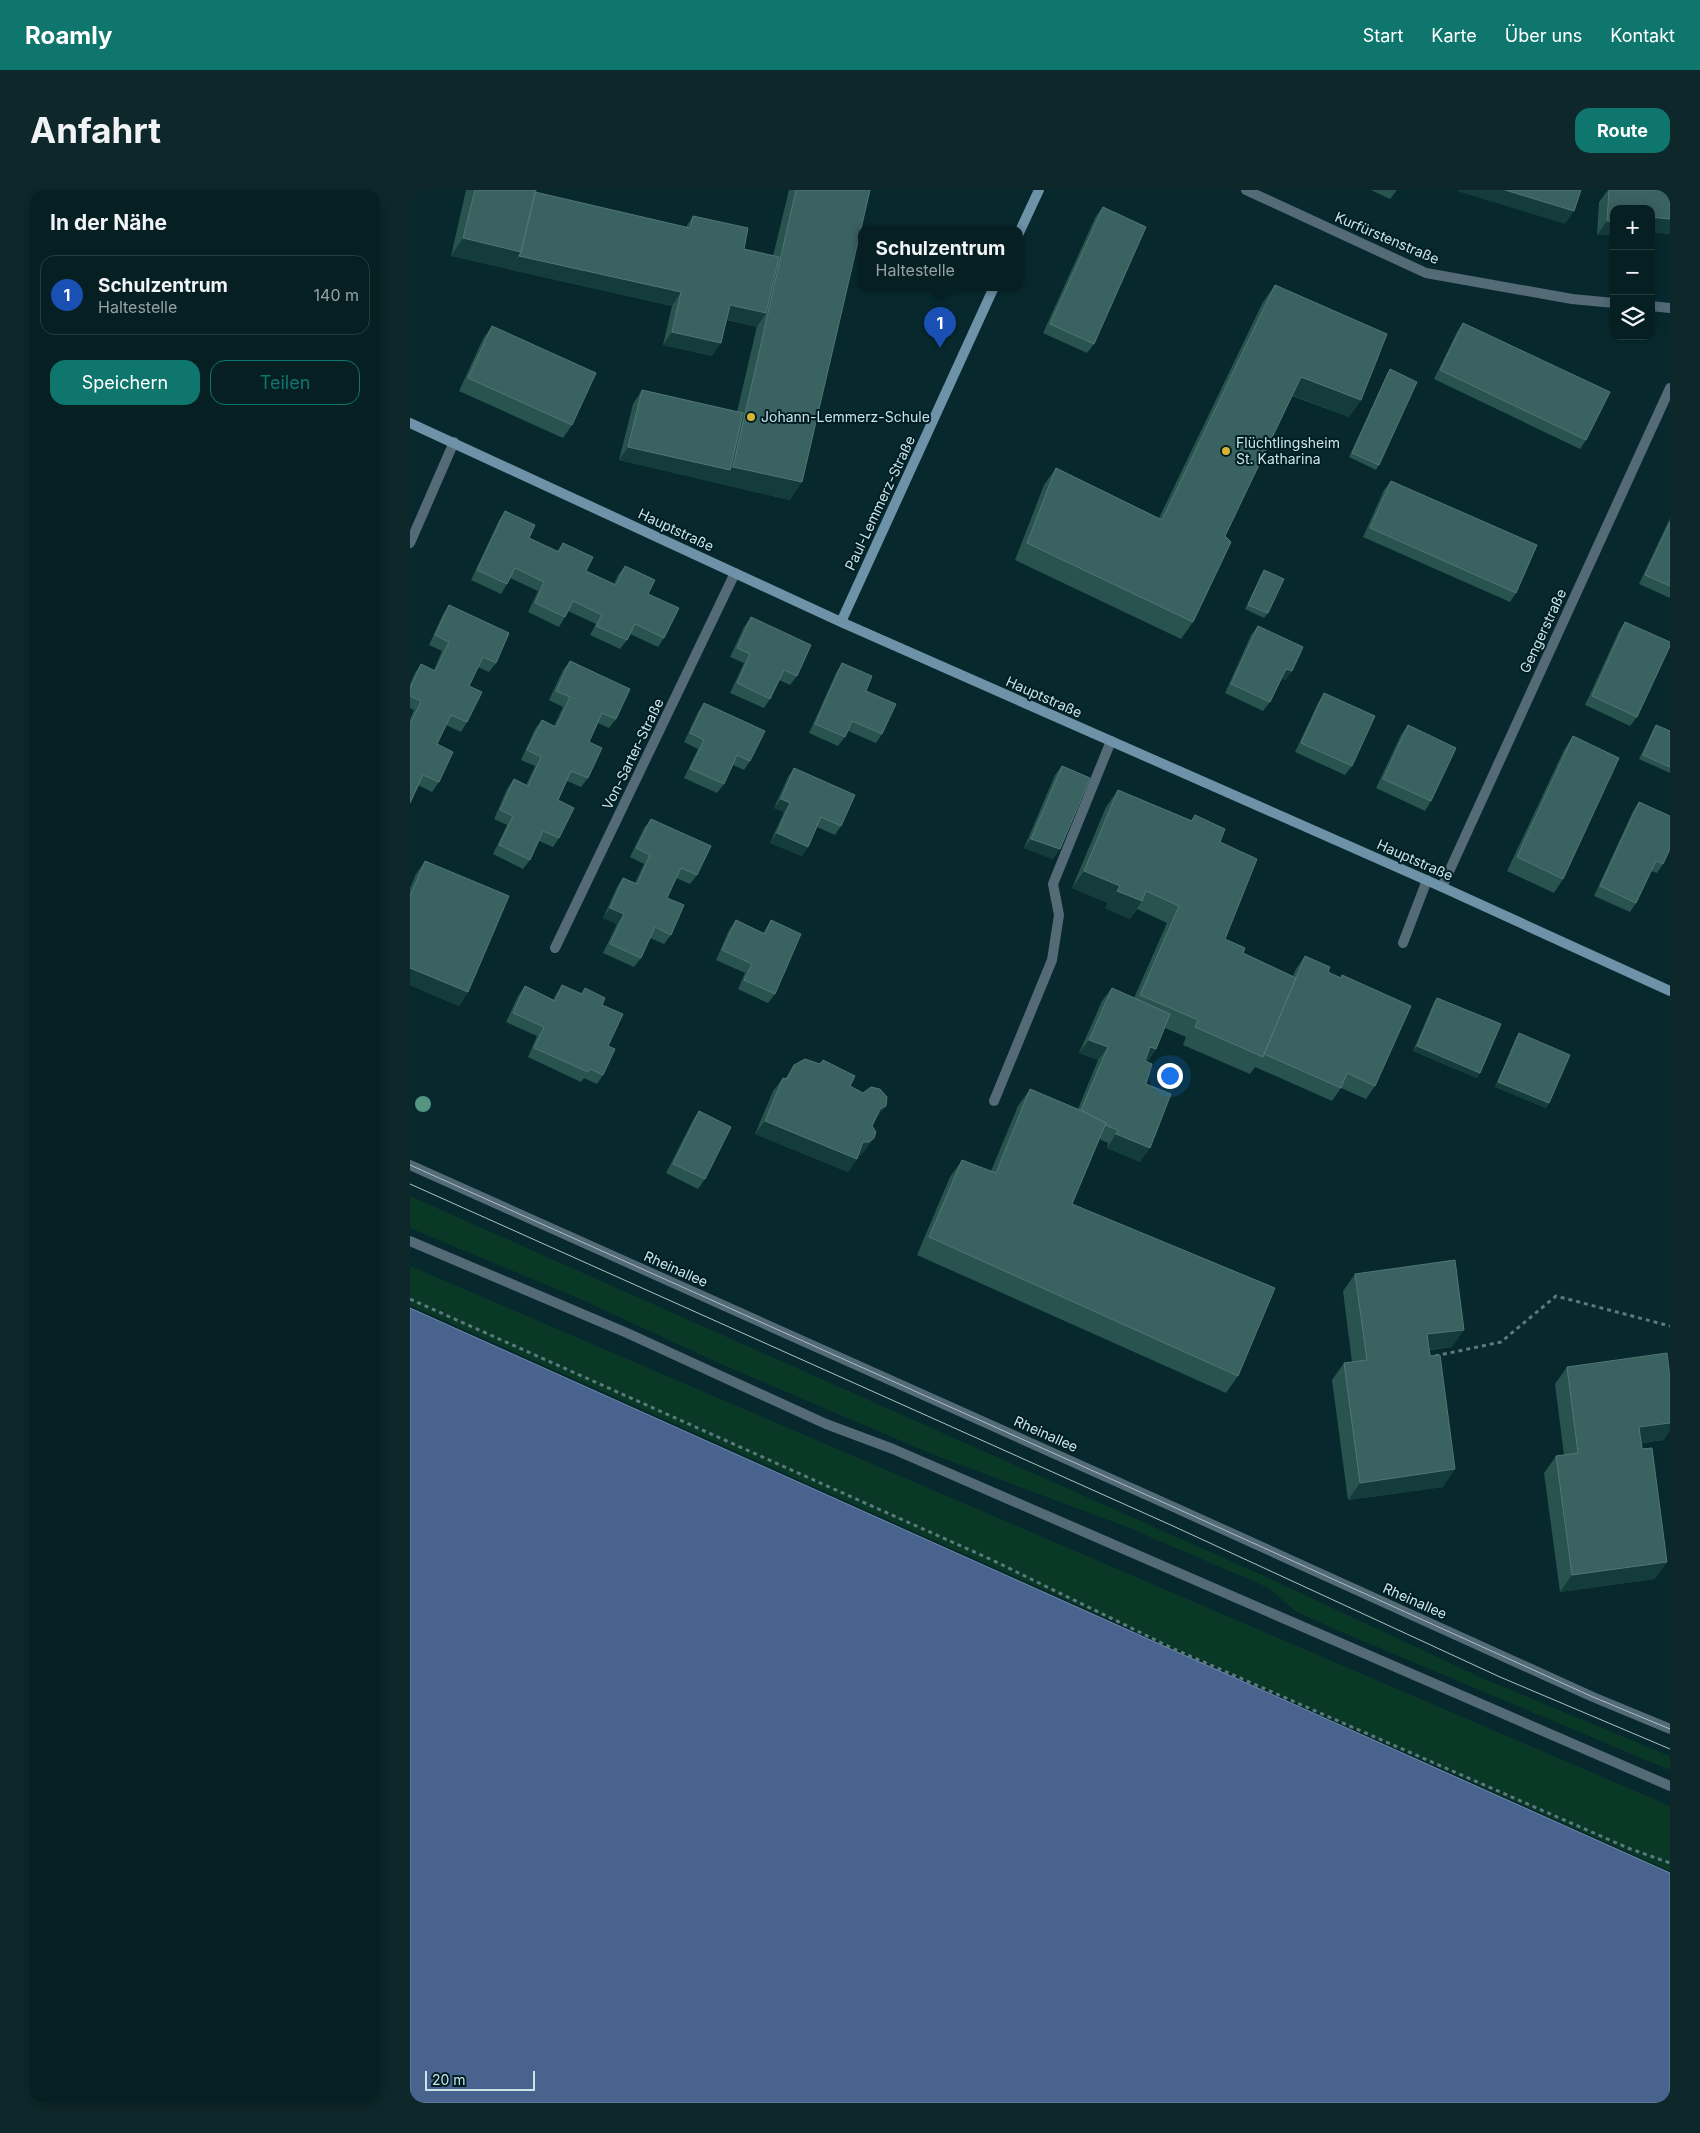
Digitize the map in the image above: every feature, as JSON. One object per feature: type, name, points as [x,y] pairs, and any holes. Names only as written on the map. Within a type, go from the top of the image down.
[{"type":"main road","points":[[1022,226],[1039,190]]},
{"type":"main road","name":"Paul-Lemmerz-Straße","points":[[841,622],[992,291]]},
{"type":"main road","name":"Hauptstraße","points":[[410,423],[841,622],[1427,880],[1670,991]]},
{"type":"street","name":"Kurfürstenstraße","points":[[1246,190],[1426,273],[1572,299],[1610,303]]},
{"type":"street","points":[[1655,306],[1670,308]]},
{"type":"street","name":"Gengerstraße","points":[[1442,887],[1670,388]]},
{"type":"street","points":[[410,543],[454,442]]},
{"type":"street","name":"Von-Sarter-Straße","points":[[555,948],[735,573]]},
{"type":"street","points":[[994,1101],[1052,960],[1059,915],[1053,884],[1111,741]]},
{"type":"street","points":[[1403,943],[1427,880]]},
{"type":"street","name":"Rheinallee","points":[[410,1165],[1584,1693],[1670,1729]]},
{"type":"street","points":[[410,1241],[627,1333],[826,1424],[893,1449],[1670,1786]]},
{"type":"path","points":[[1426,1358],[1501,1342],[1556,1296],[1670,1326]]},
{"type":"path","points":[[410,1299],[981,1555],[1174,1649],[1628,1848],[1670,1863]]},
{"type":"green space","points":[[410,1196],[1262,1575],[1482,1678],[1670,1756],[1670,1770],[1297,1612],[1267,1587],[1127,1527],[932,1454],[723,1365],[578,1298],[410,1228]]},
{"type":"green space","points":[[410,1266],[1670,1806],[1670,1871],[410,1305]]},
{"type":"water","points":[[410,1308],[1670,1873],[1670,2103],[410,2103]]},
{"type":"building","points":[[475,190],[536,190],[521,252],[463,238]]},
{"type":"building","points":[[796,190],[870,190],[862,226],[858,226],[858,242],[802,482],[733,467]]},
{"type":"building","points":[[1505,190],[1581,190],[1574,211]]},
{"type":"building","points":[[1609,190],[1670,190],[1670,219],[1655,217],[1655,205],[1610,205],[1610,221],[1607,221]]},
{"type":"building","points":[[535,192],[690,228],[693,216],[748,228],[744,249],[779,257],[766,313],[730,305],[721,343],[672,332],[681,292],[519,256]]},
{"type":"building","points":[[1103,207],[1146,227],[1094,344],[1050,324]]},
{"type":"building","name":"Flüchtlingsheim St. Katharina","points":[[1275,285],[1387,334],[1361,400],[1301,377],[1225,536],[1231,542],[1193,622],[1027,543],[1056,468],[1162,520]]},
{"type":"building","points":[[1463,323],[1610,392],[1586,440],[1440,370]]},
{"type":"building","points":[[492,326],[596,373],[572,425],[468,378]]},
{"type":"building","points":[[1390,369],[1417,382],[1379,465],[1352,453]]},
{"type":"building","points":[[642,390],[743,413],[730,470],[628,447]]},
{"type":"building","points":[[1391,481],[1537,545],[1516,593],[1370,528]]},
{"type":"building","points":[[505,511],[535,525],[529,538],[559,552],[563,543],[593,557],[586,571],[616,585],[625,566],[655,580],[648,594],[679,608],[664,638],[635,624],[627,640],[596,626],[602,615],[573,601],[565,617],[535,603],[544,582],[515,568],[507,584],[477,570]]},
{"type":"building","points":[[1670,522],[1670,586],[1645,575]]},
{"type":"building","points":[[1264,570],[1284,579],[1268,613],[1248,605]]},
{"type":"building","points":[[449,605],[509,633],[496,663],[483,657],[469,686],[482,692],[467,722],[451,715],[437,744],[453,752],[439,782],[423,775],[410,803],[410,724],[421,701],[410,696],[410,688],[421,664],[435,671],[449,642],[435,635]]},
{"type":"building","points":[[751,617],[811,645],[797,676],[784,670],[770,699],[737,683],[750,654],[737,648]]},
{"type":"building","points":[[1625,622],[1670,642],[1670,646],[1637,717],[1592,696]]},
{"type":"building","points":[[1258,626],[1303,647],[1292,671],[1286,669],[1270,702],[1231,684]]},
{"type":"building","points":[[570,661],[630,689],[616,719],[602,713],[589,742],[602,748],[588,778],[571,771],[558,800],[574,808],[559,838],[543,831],[530,860],[499,845],[513,816],[500,810],[514,779],[528,786],[541,757],[527,750],[542,720],[556,727],[570,697],[556,691]]},
{"type":"building","points":[[842,663],[872,676],[866,691],[896,704],[882,734],[852,721],[845,737],[815,724]]},
{"type":"building","points":[[1324,693],[1375,716],[1352,766],[1301,743]]},
{"type":"building","points":[[704,703],[765,731],[750,761],[737,755],[724,784],[690,769],[704,740],[690,733]]},
{"type":"building","points":[[1408,725],[1456,748],[1431,801],[1383,779]]},
{"type":"building","points":[[1656,725],[1670,731],[1670,767],[1643,755]]},
{"type":"building","points":[[1573,736],[1619,758],[1563,879],[1517,857]]},
{"type":"building","points":[[1062,766],[1090,778],[1060,849],[1031,839]]},
{"type":"building","points":[[794,768],[855,795],[841,826],[821,817],[808,847],[777,833],[790,803],[781,799]]},
{"type":"building","points":[[1118,790],[1192,821],[1195,815],[1225,829],[1220,842],[1257,859],[1225,939],[1245,948],[1243,953],[1296,978],[1263,1057],[1195,1027],[1198,1020],[1140,995],[1179,906],[1146,891],[1142,901],[1117,891],[1120,886],[1084,871]]},
{"type":"building","points":[[1639,802],[1670,816],[1670,849],[1663,864],[1656,861],[1636,903],[1600,886]]},
{"type":"building","points":[[651,819],[711,846],[697,875],[681,868],[667,898],[684,905],[671,935],[655,927],[641,958],[610,944],[624,914],[610,908],[623,878],[637,884],[650,855],[636,848]]},
{"type":"building","points":[[425,861],[509,896],[468,992],[410,968],[410,896]]},
{"type":"building","points":[[736,920],[765,934],[771,920],[801,934],[775,994],[744,980],[752,964],[722,950]]},
{"type":"building","points":[[1305,956],[1330,967],[1328,972],[1341,978],[1342,975],[1411,1006],[1375,1086],[1347,1073],[1341,1088],[1264,1054]]},
{"type":"building","points":[[562,985],[582,994],[585,988],[605,998],[602,1005],[623,1014],[608,1046],[615,1049],[603,1075],[590,1069],[588,1072],[534,1048],[544,1027],[513,1013],[525,986],[555,1001]]},
{"type":"building","points":[[1112,988],[1170,1014],[1156,1049],[1150,1047],[1145,1061],[1152,1064],[1146,1084],[1171,1094],[1150,1148],[1116,1134],[1118,1130],[1105,1125],[1106,1123],[1081,1110],[1108,1047],[1089,1040]]},
{"type":"building","points":[[1437,998],[1501,1024],[1480,1073],[1417,1046]]},
{"type":"building","points":[[1519,1033],[1570,1055],[1549,1103],[1498,1082]]},
{"type":"building","points":[[805,1059],[820,1064],[823,1060],[855,1076],[850,1086],[863,1093],[871,1087],[880,1089],[887,1097],[886,1106],[880,1109],[872,1126],[876,1132],[874,1138],[869,1142],[863,1142],[857,1159],[765,1121],[783,1078],[787,1079],[794,1065]]},
{"type":"building","points":[[1030,1089],[1106,1123],[1072,1204],[1275,1288],[1238,1376],[929,1237],[962,1160],[996,1173]]},
{"type":"building","points":[[699,1111],[731,1127],[705,1179],[673,1164]]},
{"type":"building","points":[[1455,1260],[1464,1330],[1427,1334],[1430,1356],[1440,1355],[1455,1469],[1360,1483],[1344,1363],[1367,1360],[1355,1274]]},
{"type":"building","points":[[1667,1353],[1670,1378],[1670,1423],[1639,1427],[1642,1449],[1652,1448],[1667,1562],[1572,1575],[1556,1456],[1578,1453],[1567,1367]]},
{"type":"tram line","points":[[410,1165],[1593,1697],[1670,1729]]},
{"type":"tram line","points":[[410,1184],[1173,1526],[1500,1677],[1670,1749]]},
{"type":"place","name":"Schulzentrum","points":[[940,348]]},
{"type":"place","name":"Johann-Lemmerz-Schule","points":[[751,417]]},
{"type":"place","name":"Flüchtlingsheim St. Katharina","points":[[1226,451]]}]
